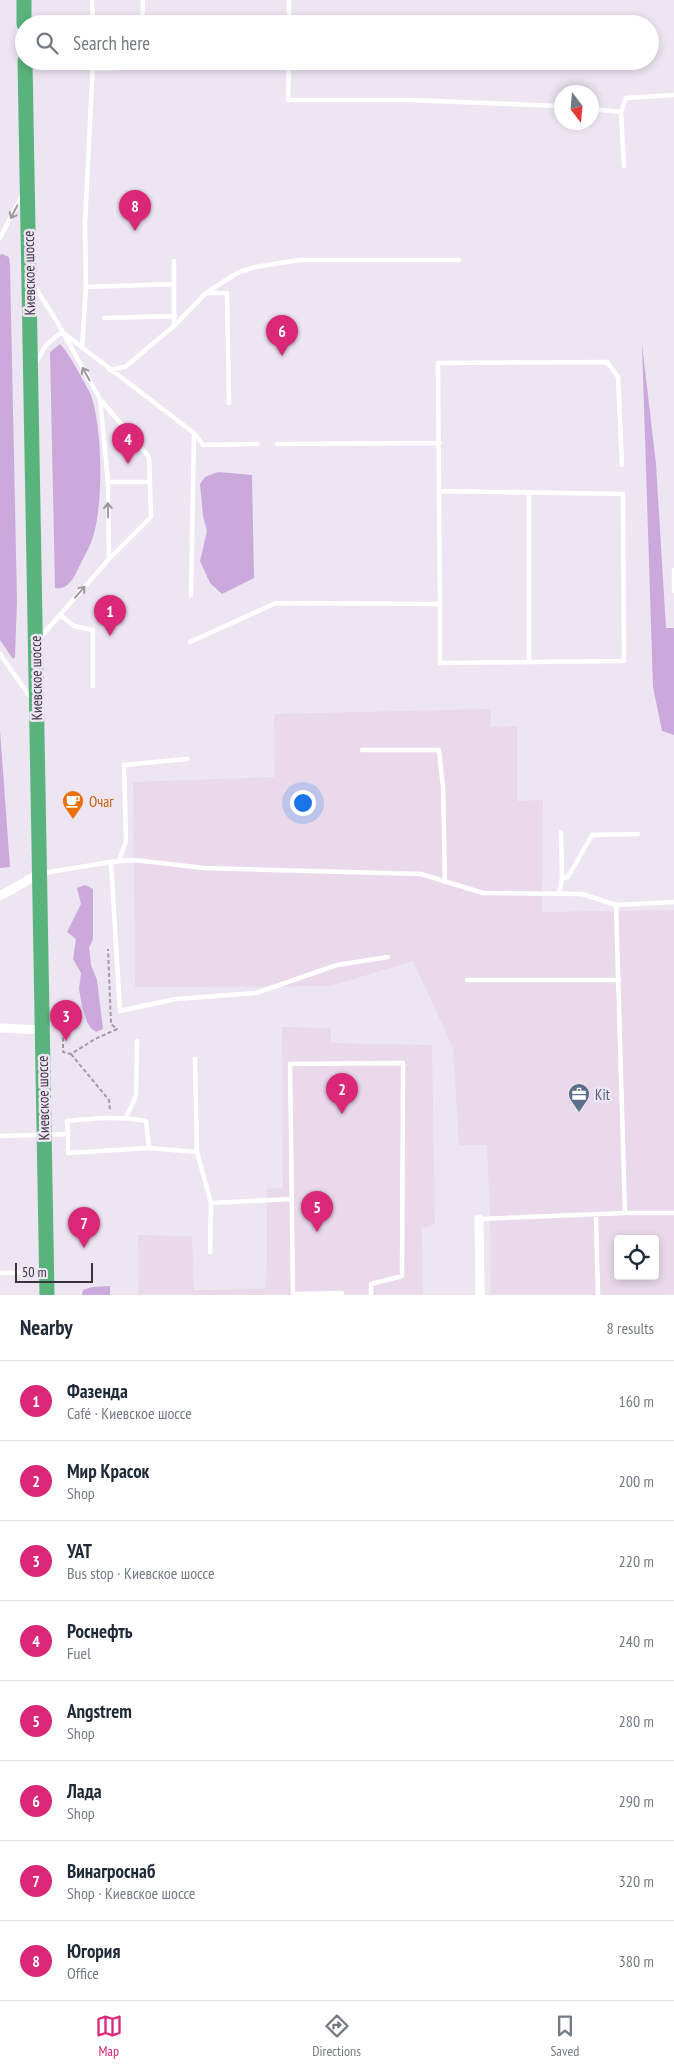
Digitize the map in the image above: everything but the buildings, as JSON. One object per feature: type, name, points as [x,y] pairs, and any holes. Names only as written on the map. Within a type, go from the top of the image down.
[{"type":"highway","points":[[24,0],[24,15]]},
{"type":"highway","name":"Киевское шоссе","points":[[25,70],[47,1295]]},
{"type":"street","points":[[0,896],[39,874]]},
{"type":"street","points":[[0,1028],[42,1030]]},
{"type":"street","points":[[479,1219],[480,1295]]},
{"type":"lane","points":[[92,0],[93,15]]},
{"type":"lane","points":[[142,15],[143,0]]},
{"type":"lane","points":[[289,0],[289,15]]},
{"type":"lane","points":[[82,348],[86,287],[85,224],[93,70]]},
{"type":"lane","points":[[289,70],[288,100],[409,100],[554,106]]},
{"type":"lane","points":[[624,166],[621,112],[626,98],[674,96]]},
{"type":"lane","points":[[599,109],[621,112]]},
{"type":"lane","points":[[0,238],[28,185]]},
{"type":"lane","points":[[110,370],[125,367],[174,326],[206,293],[237,274],[255,267],[300,260],[459,260]]},
{"type":"lane","points":[[174,261],[174,326]]},
{"type":"lane","points":[[29,278],[100,399],[149,457],[151,517],[109,559],[36,642]]},
{"type":"lane","points":[[86,287],[174,284]]},
{"type":"lane","points":[[206,293],[226,293],[230,403]]},
{"type":"lane","points":[[104,318],[175,316]]},
{"type":"lane","points":[[62,332],[194,433],[203,445],[257,444]]},
{"type":"lane","points":[[31,372],[46,345],[62,332]]},
{"type":"lane","points":[[439,491],[622,494],[624,661],[440,663],[438,363],[607,362],[618,377],[622,465]]},
{"type":"lane","points":[[100,399],[108,482],[109,559]]},
{"type":"lane","points":[[191,595],[194,433]]},
{"type":"lane","points":[[277,444],[440,443]]},
{"type":"lane","points":[[108,482],[150,482]]},
{"type":"lane","points":[[529,492],[529,662]]},
{"type":"lane","points":[[674,570],[674,591]]},
{"type":"lane","points":[[190,642],[276,603],[440,604]]},
{"type":"lane","points":[[60,615],[74,626],[93,630],[93,686]]},
{"type":"lane","points":[[0,654],[37,706]]},
{"type":"lane","points":[[362,750],[439,750],[443,788],[445,882]]},
{"type":"lane","points":[[119,861],[126,842],[124,765],[188,759]]},
{"type":"lane","points":[[559,894],[562,878],[561,832]]},
{"type":"lane","points":[[562,878],[568,877],[592,835],[638,834]]},
{"type":"lane","points":[[39,874],[134,860],[204,868],[421,874],[483,893],[582,894],[616,906],[674,902]]},
{"type":"lane","points":[[111,862],[120,1012],[176,999],[256,992],[337,965],[388,957]]},
{"type":"lane","points":[[616,906],[625,1213]]},
{"type":"lane","points":[[467,980],[619,980]]},
{"type":"lane","points":[[126,1117],[136,1096],[137,1041]]},
{"type":"lane","points":[[195,1059],[197,1152],[211,1203],[210,1252]]},
{"type":"lane","points":[[342,1293],[292,1294],[290,1064],[403,1063],[402,1276],[371,1284],[371,1295]]},
{"type":"lane","points":[[149,1148],[146,1121],[110,1116],[67,1121],[68,1153],[149,1148],[197,1152]]},
{"type":"lane","points":[[0,1136],[68,1134]]},
{"type":"lane","points":[[211,1203],[292,1199]]},
{"type":"lane","points":[[479,1219],[625,1213],[674,1213]]},
{"type":"lane","points":[[596,1214],[598,1295]]},
{"type":"lane","points":[[0,1273],[46,1272]]},
{"type":"path","points":[[71,1054],[95,1039],[117,1029],[111,1024],[108,944]]},
{"type":"path","points":[[63,1031],[63,1052],[71,1054],[109,1100],[110,1116]]},
{"type":"shaded area","points":[[0,255],[9,257],[10,266],[17,601],[15,657],[13,659],[0,640]]},
{"type":"shaded area","points":[[60,344],[71,359],[90,393],[94,407],[100,445],[100,487],[96,525],[88,550],[73,579],[64,587],[55,588],[50,352]]},
{"type":"shaded area","points":[[642,344],[656,464],[666,628],[674,628],[674,735],[662,731],[653,687]]},
{"type":"shaded area","points":[[218,472],[252,475],[254,578],[222,594],[210,583],[200,561],[207,531],[203,516],[200,484],[205,477]]},
{"type":"shaded area","points":[[491,709],[491,727],[517,726],[517,801],[543,800],[542,912],[674,910],[674,1295],[491,1295],[487,1145],[459,1145],[453,1048],[413,961],[331,986],[135,987],[133,782],[275,777],[274,714]]},
{"type":"shaded area","points":[[0,730],[10,867],[0,868]]},
{"type":"shaded area","points":[[85,885],[93,889],[93,939],[89,948],[91,965],[97,980],[103,1029],[96,1032],[87,1022],[82,1006],[79,989],[81,973],[73,959],[76,939],[67,932],[81,904],[77,888]]},
{"type":"shaded area","points":[[282,1027],[331,1028],[331,1043],[432,1045],[435,1224],[422,1228],[423,1295],[139,1295],[138,1235],[192,1236],[194,1290],[265,1289],[267,1268],[267,1189],[283,1188]]},
{"type":"shaded area","points":[[110,1286],[110,1295],[82,1295],[83,1290],[92,1287]]},
{"type":"place","name":"Югория","points":[[135,231]]},
{"type":"place","name":"Лада","points":[[282,356]]},
{"type":"place","name":"Роснефть","points":[[128,464]]},
{"type":"place","name":"Фазенда","points":[[110,636]]},
{"type":"place","name":"Очаг","points":[[73,820]]},
{"type":"place","name":"УАТ","points":[[66,1041]]},
{"type":"place","name":"Kit","points":[[579,1113]]},
{"type":"place","name":"Мир Красок","points":[[342,1114]]},
{"type":"place","name":"Angstrem","points":[[317,1232]]},
{"type":"place","name":"Винагроснаб","points":[[84,1248]]}]
